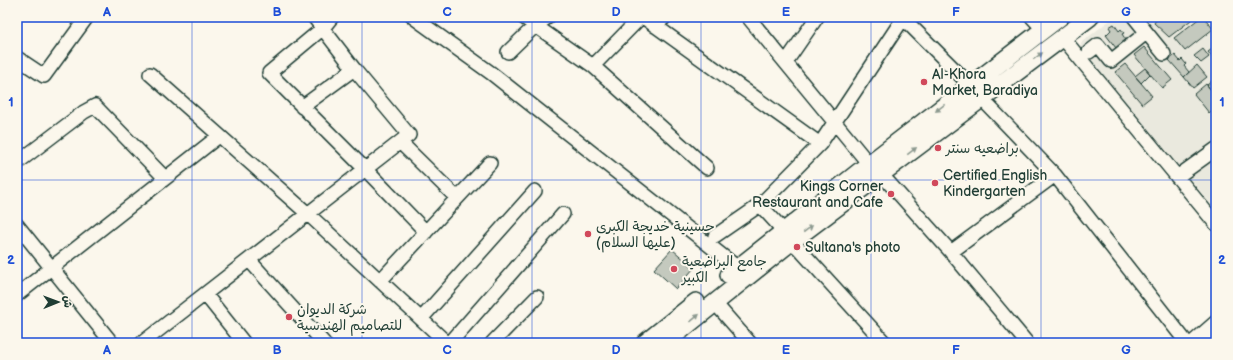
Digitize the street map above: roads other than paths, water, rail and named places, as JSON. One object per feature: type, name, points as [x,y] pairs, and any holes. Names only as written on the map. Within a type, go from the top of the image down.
[{"type":"main road","points":[[665,343],[714,302],[788,236],[875,169],[970,85],[1060,17]]},
{"type":"main road","points":[[875,169],[982,99],[1090,17]]},
{"type":"main road","points":[[1008,56],[1018,71]]},
{"type":"main road","points":[[645,343],[738,268],[788,236]]},
{"type":"street","points":[[17,58],[44,76],[87,17]]},
{"type":"street","points":[[142,343],[409,135],[354,69],[314,17]]},
{"type":"street","points":[[332,17],[323,28],[269,73],[426,232]]},
{"type":"street","points":[[413,17],[490,73],[738,268]]},
{"type":"street","points":[[523,17],[593,66],[707,168]]},
{"type":"street","points":[[508,52],[536,25],[548,17]]},
{"type":"street","points":[[593,66],[642,17],[820,144]]},
{"type":"street","points":[[655,26],[665,17]]},
{"type":"street","points":[[748,17],[875,169],[951,252],[1027,343]]},
{"type":"street","points":[[786,62],[817,17]]},
{"type":"street","points":[[715,236],[760,205],[820,144],[836,122],[904,17],[970,85]]},
{"type":"street","points":[[1032,17],[1044,30]]},
{"type":"street","points":[[1134,17],[1164,54]]},
{"type":"street","points":[[1089,52],[1098,45],[1111,61],[1146,33]]},
{"type":"street","points":[[1063,38],[1216,224]]},
{"type":"street","points":[[302,107],[354,69]]},
{"type":"street","points":[[150,74],[308,214],[447,343]]},
{"type":"street","points":[[982,99],[1055,174],[1187,343]]},
{"type":"street","points":[[17,163],[84,112],[95,106],[165,178]]},
{"type":"street","points":[[17,295],[219,136]]},
{"type":"street","points":[[400,142],[457,198]]},
{"type":"street","points":[[1177,177],[1216,150]]},
{"type":"street","points":[[380,281],[490,163]]},
{"type":"street","points":[[951,252],[1055,174]]},
{"type":"street","points":[[421,319],[535,191]]},
{"type":"street","points":[[760,205],[885,343]]},
{"type":"street","points":[[450,343],[563,214]]},
{"type":"street","points":[[17,225],[112,343]]},
{"type":"street","points":[[249,260],[324,343]]},
{"type":"street","points":[[205,294],[244,343]]},
{"type":"street","points":[[492,343],[537,297]]},
{"type":"street","points":[[714,302],[750,343]]},
{"type":"street","points":[[1192,343],[1216,322]]},
{"type":"street","points":[[1208,343],[1216,337]]},
{"type":"place","name":"Al-Khora Market, Baradiya","points":[[924,82]]},
{"type":"place","name":"براضعيه سنتر","points":[[938,148]]},
{"type":"place","name":"Certified English Kindergarten","points":[[935,183]]},
{"type":"place","name":"Kings Corner Restaurant and Cafe","points":[[891,194]]},
{"type":"place","name":"حسينية خديجة الكبرى (عليها السلام)","points":[[588,234]]},
{"type":"place","name":"Sultana's photo","points":[[797,247]]},
{"type":"place","name":"جامع البراضعية الكبير","points":[[674,269]]},
{"type":"place","name":"شركة الديوان للتصاميم الهندسية","points":[[289,317]]}]
